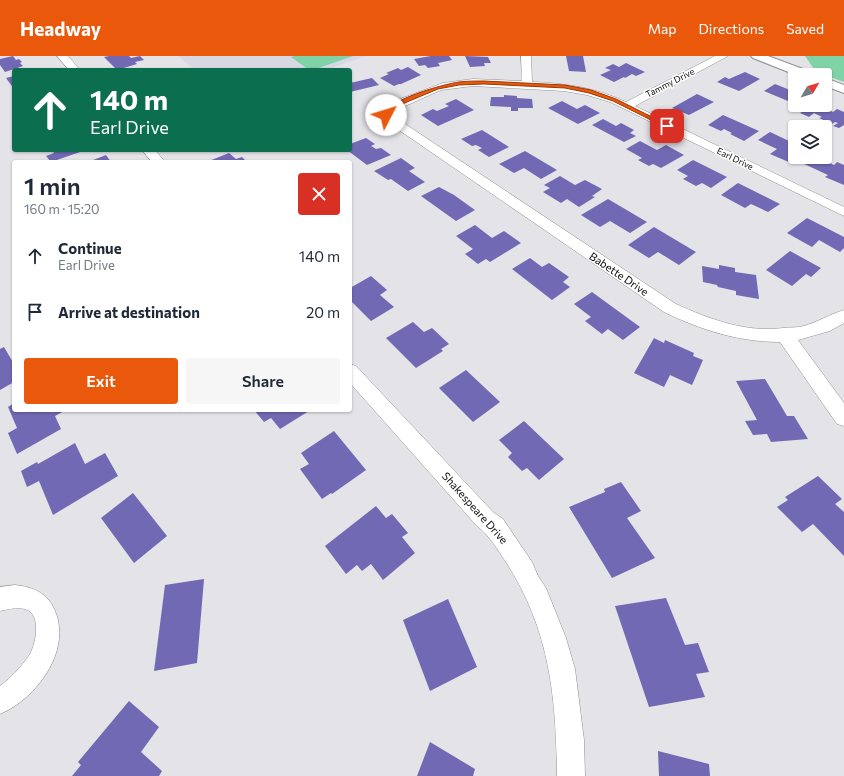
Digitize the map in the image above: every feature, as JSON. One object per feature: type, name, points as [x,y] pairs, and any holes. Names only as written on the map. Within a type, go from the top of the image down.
[{"type":"street","points":[[62,56],[73,68]]},
{"type":"street","points":[[526,56],[526,84],[565,86],[584,90],[608,97],[626,106]]},
{"type":"street","name":"Tammy Drive","points":[[626,106],[723,56]]},
{"type":"street","points":[[757,56],[789,68]]},
{"type":"street","name":"Babette Drive","points":[[526,84],[477,82],[447,85],[389,108],[387,113],[389,119],[670,308],[718,329],[750,335],[784,334],[817,328],[844,316]]},
{"type":"street","points":[[832,85],[844,89]]},
{"type":"street","name":"Earl Drive","points":[[626,106],[844,212]]},
{"type":"street","points":[[150,152],[157,160]]},
{"type":"street","points":[[784,334],[844,418]]},
{"type":"street","name":"Shakespeare Drive","points":[[352,373],[485,519],[495,527],[524,570],[544,609],[562,669],[570,740],[571,776]]},
{"type":"street","points":[[0,599],[18,596],[31,599],[37,603],[47,618],[48,633],[41,658],[30,675],[16,690],[0,701]]},
{"type":"shaded area","points":[[178,56],[365,56],[332,68],[193,68]]},
{"type":"green space","points":[[353,56],[319,68],[306,68],[291,57]]},
{"type":"green space","points":[[805,56],[844,56],[844,82],[832,78],[832,68],[813,68]]},
{"type":"building","points":[[13,56],[16,60],[19,59],[22,62],[20,63],[23,66],[12,68],[12,70],[5,72],[0,65],[0,59]]},
{"type":"building","points":[[129,56],[131,58],[140,56],[144,60],[135,62],[137,64],[124,68],[115,68],[104,57]]},
{"type":"building","points":[[431,56],[449,56],[452,60],[438,63],[440,66],[428,68],[425,65],[419,66],[414,59]]},
{"type":"building","points":[[465,56],[488,57],[491,63],[484,63],[485,66],[470,67]]},
{"type":"building","points":[[566,56],[583,56],[586,72],[569,71]]},
{"type":"building","points":[[626,63],[645,72],[636,76],[632,74],[614,82],[600,75],[611,70],[605,68],[613,64],[619,67]]},
{"type":"building","points":[[408,67],[421,75],[394,86],[380,78],[389,74],[386,73],[398,68],[401,70]]},
{"type":"building","points":[[745,72],[760,79],[739,91],[717,82],[725,77],[729,79]]},
{"type":"building","points":[[12,76],[12,86],[6,78]]},
{"type":"building","points":[[372,78],[379,85],[352,92],[352,83]]},
{"type":"building","points":[[775,84],[788,89],[788,101],[764,91]]},
{"type":"building","points":[[697,94],[714,102],[689,115],[672,108]]},
{"type":"building","points":[[504,95],[532,99],[533,108],[518,108],[518,111],[511,111],[511,107],[490,106],[491,97],[504,97]]},
{"type":"building","points":[[456,99],[474,110],[438,126],[421,115],[433,109],[437,111],[449,106],[445,104]]},
{"type":"building","points":[[562,101],[577,109],[585,105],[600,113],[578,124],[548,108]]},
{"type":"building","points":[[837,109],[844,112],[844,125],[839,128],[833,126],[838,123],[835,122],[832,124],[832,120],[823,120],[819,118],[822,117],[814,113],[809,117],[800,113],[833,112]]},
{"type":"building","points":[[723,115],[759,131],[744,141],[730,134],[732,133],[724,129],[721,131],[708,125]]},
{"type":"building","points":[[603,119],[616,126],[621,123],[634,130],[630,133],[636,136],[624,142],[592,125]]},
{"type":"building","points":[[482,130],[509,147],[489,157],[478,150],[482,148],[476,145],[472,146],[461,139]]},
{"type":"building","points":[[770,132],[788,141],[788,162],[770,154],[777,149],[758,140]]},
{"type":"building","points":[[366,138],[375,144],[371,146],[376,149],[381,148],[391,155],[367,165],[350,152],[352,152],[352,143]]},
{"type":"building","points":[[640,141],[657,150],[666,145],[684,155],[661,168],[653,164],[649,166],[638,160],[642,158],[626,149]]},
{"type":"building","points":[[525,151],[557,170],[541,179],[524,168],[514,173],[499,164]]},
{"type":"building","points":[[53,152],[80,152],[57,160],[49,160],[46,156],[54,153]]},
{"type":"building","points":[[229,153],[236,159],[242,157],[245,160],[212,160]]},
{"type":"building","points":[[106,155],[110,160],[93,160]]},
{"type":"building","points":[[401,158],[415,168],[409,171],[425,182],[408,191],[391,179],[388,180],[374,171]]},
{"type":"building","points":[[693,160],[727,177],[711,188],[702,183],[696,186],[683,179],[688,176],[677,170]]},
{"type":"building","points":[[837,162],[844,165],[844,185],[825,177],[828,175],[804,164],[834,165]]},
{"type":"building","points":[[560,176],[575,185],[585,180],[602,189],[592,196],[595,197],[579,207],[567,199],[561,203],[543,192],[550,188],[544,185]]},
{"type":"building","points":[[738,183],[780,204],[768,212],[751,204],[745,208],[721,195]]},
{"type":"building","points":[[439,187],[454,195],[475,210],[456,221],[421,196]]},
{"type":"building","points":[[608,199],[647,222],[630,233],[610,221],[600,227],[581,215]]},
{"type":"building","points":[[807,218],[844,237],[844,248],[840,252],[819,240],[812,247],[787,233]]},
{"type":"building","points":[[475,225],[492,238],[504,231],[521,243],[490,262],[486,259],[478,264],[465,254],[473,249],[456,236]]},
{"type":"building","points":[[654,227],[696,252],[679,265],[658,252],[649,258],[628,245]]},
{"type":"building","points":[[790,251],[821,268],[811,277],[806,274],[792,286],[766,270]]},
{"type":"building","points":[[530,258],[542,267],[549,263],[569,277],[563,282],[570,287],[552,300],[512,269]]},
{"type":"building","points":[[719,265],[735,268],[735,272],[756,275],[759,299],[736,295],[736,291],[703,282],[702,266],[719,269]]},
{"type":"building","points":[[371,276],[387,290],[380,295],[394,307],[371,321],[352,302],[352,287]]},
{"type":"building","points":[[592,292],[640,327],[623,340],[608,329],[602,334],[585,321],[591,317],[574,304]]},
{"type":"building","points":[[413,322],[424,332],[432,328],[449,344],[441,349],[443,351],[416,368],[386,338]]},
{"type":"building","points":[[654,338],[664,343],[665,340],[694,353],[693,356],[703,360],[692,385],[670,375],[664,387],[634,373]]},
{"type":"building","points":[[4,347],[12,361],[12,383],[0,390],[0,349]]},
{"type":"building","points":[[466,370],[500,402],[473,422],[439,388]]},
{"type":"building","points":[[765,379],[787,416],[794,416],[808,439],[771,442],[767,434],[753,435],[745,421],[757,420],[736,381]]},
{"type":"building","points":[[12,404],[12,412],[62,412],[55,416],[61,429],[17,454],[8,433],[17,428],[8,407]]},
{"type":"building","points":[[256,412],[307,412],[280,429],[271,418],[264,422]]},
{"type":"building","points":[[524,421],[564,459],[539,480],[527,468],[522,471],[508,457],[512,453],[499,440]]},
{"type":"building","points":[[334,431],[366,470],[332,494],[331,493],[322,499],[300,469],[309,464],[301,453]]},
{"type":"building","points":[[75,443],[85,464],[105,453],[118,476],[53,515],[39,481],[27,487],[21,471],[37,462],[38,464]]},
{"type":"building","points":[[818,476],[842,499],[835,504],[844,512],[844,556],[813,524],[802,532],[777,507],[788,500],[785,497]]},
{"type":"building","points":[[621,482],[641,511],[627,518],[655,558],[612,578],[569,507],[605,492],[604,489]]},
{"type":"building","points":[[133,493],[167,536],[134,563],[101,518]]},
{"type":"building","points":[[376,506],[386,518],[392,514],[408,533],[402,537],[415,553],[383,580],[371,564],[362,571],[357,565],[346,574],[325,546]]},
{"type":"building","points":[[204,579],[197,663],[154,671],[165,585]]},
{"type":"building","points":[[666,598],[685,645],[698,643],[709,672],[696,674],[705,697],[649,707],[615,606]]},
{"type":"building","points":[[448,599],[477,667],[430,691],[403,620]]},
{"type":"building","points":[[129,701],[159,727],[141,752],[162,771],[159,776],[72,776],[81,765],[78,762]]},
{"type":"building","points":[[430,742],[475,769],[473,776],[417,776]]},
{"type":"building","points":[[658,751],[709,764],[710,776],[659,776]]},
{"type":"route","points":[[386,115],[389,108],[437,88],[447,85],[484,82],[565,86],[591,91],[614,100],[667,126]]}]
